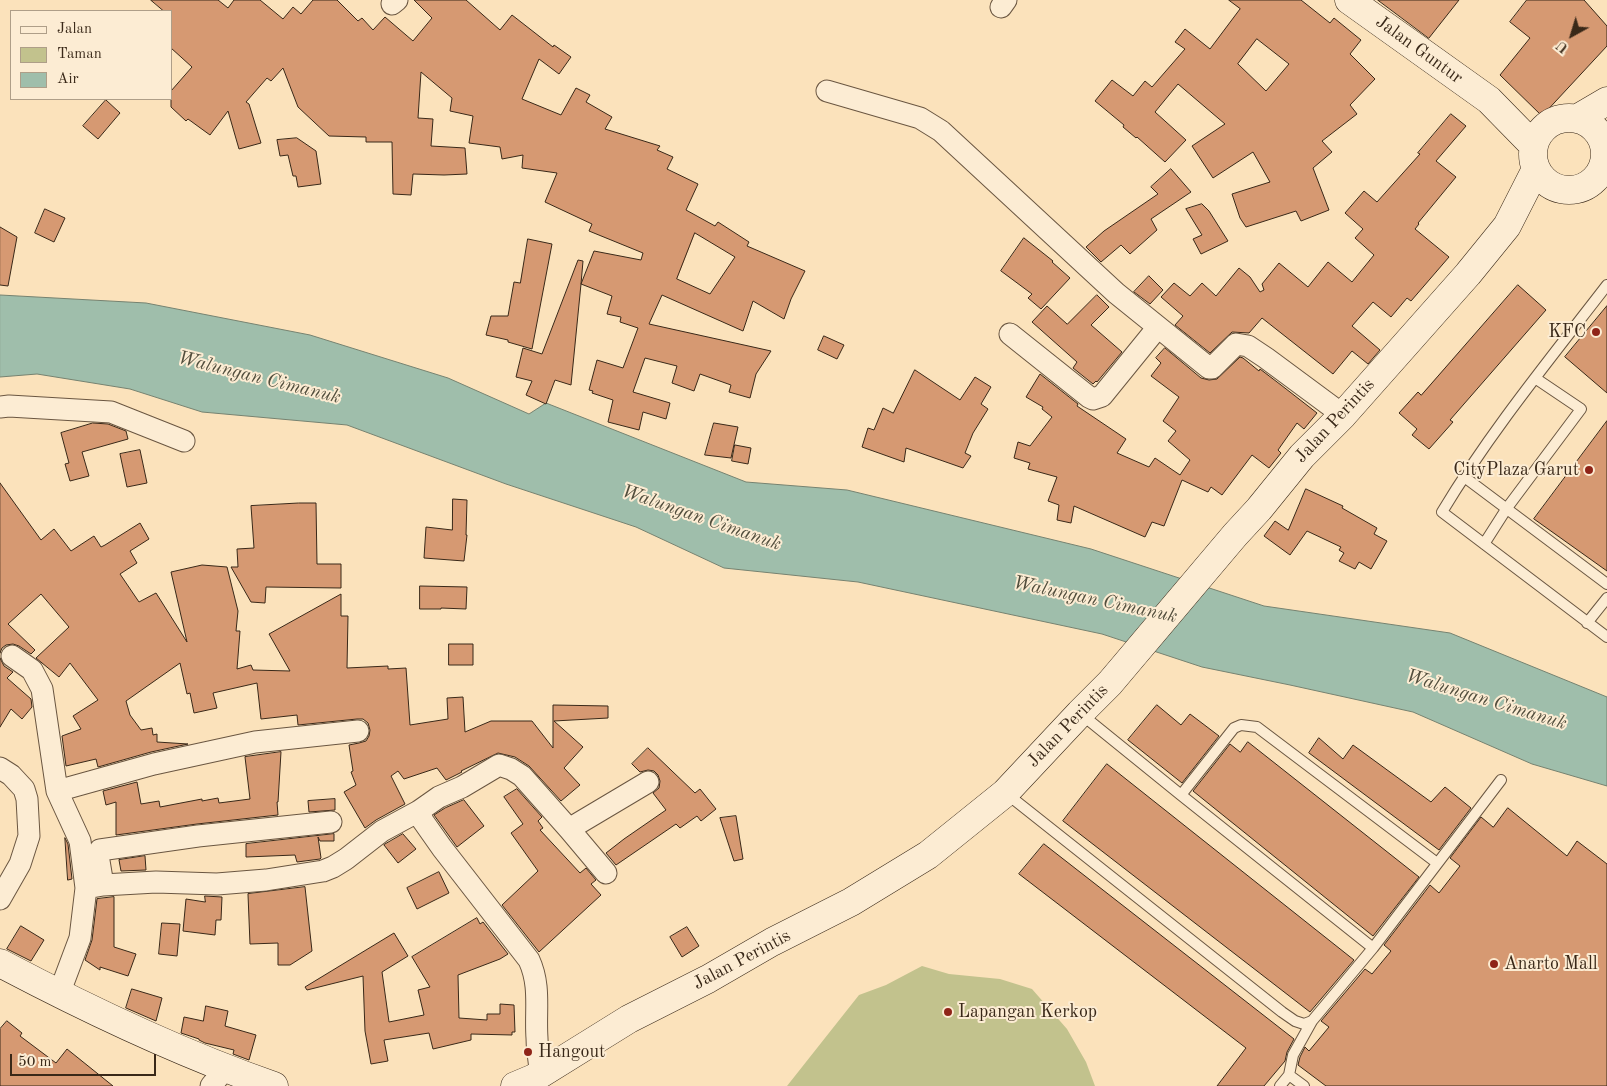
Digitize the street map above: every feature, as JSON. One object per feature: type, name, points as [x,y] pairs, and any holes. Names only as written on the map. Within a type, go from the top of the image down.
[{"type":"street","name":"Jalan Guntur","points":[[1349,0],[1489,100],[1539,146]]},
{"type":"street","points":[[827,90],[920,118],[941,131],[1116,293],[1209,368],[1216,365],[1236,344],[1248,346],[1343,415]]},
{"type":"street","points":[[1578,118],[1607,101]]},
{"type":"street","points":[[1567,117],[1578,118],[1605,134],[1606,159],[1604,174],[1583,188],[1572,191],[1561,190],[1546,182],[1539,146],[1556,120],[1567,117]]},
{"type":"street","name":"Jalan Perintis","points":[[1507,226],[1539,146]]},
{"type":"street","name":"Jalan Perintis","points":[[530,1081],[629,1019],[851,902],[1016,801],[1080,712],[1110,682],[1302,456],[1343,415],[1468,274],[1507,226],[1561,190]]},
{"type":"street","points":[[1010,334],[1093,399],[1102,396],[1158,327]]},
{"type":"street","points":[[0,407],[18,406],[111,412],[184,441]]},
{"type":"street","points":[[12,656],[32,670],[42,689],[57,791],[80,841],[94,887]]},
{"type":"street","points":[[57,791],[154,764],[255,742],[358,731]]},
{"type":"street","points":[[94,887],[156,882],[216,884],[266,880],[323,871],[346,859],[382,831],[494,767],[504,766],[511,768],[522,776],[606,873]]},
{"type":"street","points":[[0,768],[12,775],[24,789],[27,799],[29,836],[20,864],[0,899]]},
{"type":"street","points":[[569,829],[648,782]]},
{"type":"street","points":[[419,811],[423,821],[442,848],[530,960],[537,989],[536,1038],[530,1081]]},
{"type":"street","points":[[59,994],[80,938],[94,887],[100,850],[198,836],[330,822]]},
{"type":"street","points":[[0,963],[154,1040],[218,1078],[274,1086]]},
{"type":"lane","points":[[1607,285],[1535,378],[1464,476],[1442,512],[1607,637]]},
{"type":"lane","points":[[1484,544],[1507,508],[1581,409],[1535,378]]},
{"type":"lane","points":[[1464,476],[1607,584]]},
{"type":"lane","points":[[1587,623],[1607,598]]},
{"type":"lane","points":[[1080,712],[1373,948]]},
{"type":"lane","points":[[1181,795],[1234,728],[1240,725],[1257,726],[1436,863]]},
{"type":"lane","points":[[1280,1086],[1289,1075],[1293,1055],[1312,1021],[1373,948],[1501,780]]},
{"type":"lane","points":[[1016,801],[1282,1012],[1295,1021],[1304,1024],[1312,1021]]},
{"type":"lane","points":[[1289,1075],[1304,1086]]},
{"type":"green space","name":"Lapangan Kerkop","points":[[922,966],[949,974],[1000,979],[1032,989],[1067,1029],[1086,1062],[1095,1086],[787,1086],[859,995],[886,985]]},
{"type":"water","name":"Walungan Cimanuk","points":[[0,295],[146,303],[310,335],[448,378],[529,414],[546,403],[746,482],[847,490],[1091,549],[1264,606],[1450,633],[1607,697],[1607,786],[1532,764],[1413,712],[1202,667],[1102,634],[858,582],[724,568],[636,527],[506,484],[347,425],[202,412],[130,389],[37,374],[0,377]]},
{"type":"building","points":[[151,0],[218,0],[228,8],[234,0],[260,0],[283,19],[293,7],[301,14],[313,0],[337,0],[358,21],[362,18],[373,30],[385,17],[413,41],[432,18],[414,0],[466,0],[500,30],[512,15],[553,47],[554,45],[571,57],[559,74],[539,59],[522,99],[561,115],[576,88],[590,95],[586,102],[612,117],[605,129],[660,146],[657,150],[673,157],[667,169],[698,184],[686,210],[715,226],[718,222],[749,242],[747,246],[805,271],[791,299],[784,319],[753,301],[743,331],[662,295],[649,324],[771,351],[756,374],[750,398],[729,392],[731,385],[700,374],[694,391],[672,383],[677,366],[645,358],[633,392],[670,403],[666,419],[643,412],[639,430],[608,422],[613,400],[592,393],[593,391],[589,390],[597,360],[623,368],[638,328],[620,322],[621,317],[607,314],[612,296],[581,284],[594,251],[641,260],[643,253],[589,231],[592,224],[545,202],[557,173],[522,168],[523,155],[502,159],[500,147],[469,143],[473,116],[450,111],[452,98],[421,72],[418,118],[433,119],[431,146],[465,148],[467,174],[413,174],[411,195],[393,194],[392,142],[366,142],[366,137],[329,136],[298,107],[283,68],[271,81],[267,78],[246,102],[249,104],[261,143],[239,149],[228,111],[210,135],[188,119],[186,121],[171,107],[172,90],[192,67],[172,49],[172,10],[163,10]],"holes":[[[695,233],[735,257],[710,294],[677,279]]]},
{"type":"building","points":[[1229,0],[1301,0],[1330,23],[1334,18],[1361,40],[1350,54],[1375,79],[1350,105],[1357,114],[1322,141],[1332,152],[1313,168],[1329,210],[1301,221],[1296,211],[1246,227],[1240,218],[1232,194],[1270,182],[1253,152],[1213,178],[1192,146],[1225,124],[1178,84],[1155,112],[1186,140],[1165,162],[1095,101],[1112,80],[1133,96],[1145,81],[1152,87],[1185,49],[1175,42],[1185,29],[1210,49],[1240,9]],"holes":[[[1257,39],[1289,64],[1266,91],[1238,64]]]},
{"type":"building","points":[[1378,0],[1459,0],[1429,38]]},
{"type":"building","points":[[1527,0],[1584,0],[1607,26],[1607,46],[1542,116],[1500,75],[1530,38],[1510,22]]},
{"type":"building","points":[[106,100],[120,113],[98,139],[83,126]]},
{"type":"building","points":[[1451,114],[1466,126],[1436,161],[1456,177],[1415,229],[1449,257],[1411,301],[1407,298],[1391,317],[1373,302],[1352,326],[1380,350],[1368,364],[1352,351],[1333,374],[1262,318],[1249,333],[1232,332],[1210,353],[1175,325],[1183,316],[1161,297],[1174,283],[1190,296],[1202,283],[1216,296],[1239,268],[1250,277],[1260,292],[1264,290],[1262,284],[1279,263],[1308,287],[1328,262],[1352,282],[1374,255],[1355,238],[1363,229],[1345,213],[1364,191],[1377,202],[1420,154],[1418,153]]},
{"type":"building","points":[[297,138],[316,151],[321,184],[298,187],[288,155],[280,156],[277,140]]},
{"type":"building","points":[[1171,169],[1191,192],[1151,219],[1157,230],[1130,254],[1121,245],[1101,262],[1086,247],[1104,231],[1158,194],[1151,187]]},
{"type":"building","points":[[1202,204],[1209,211],[1228,241],[1201,254],[1193,239],[1202,235],[1186,209]]},
{"type":"building","points":[[45,209],[65,218],[54,242],[35,233]]},
{"type":"building","points":[[0,227],[17,237],[8,286],[0,285]]},
{"type":"building","points":[[1024,238],[1053,261],[1070,278],[1041,309],[1028,298],[1032,294],[1001,271]]},
{"type":"building","points":[[528,239],[552,244],[532,349],[508,342],[508,340],[486,335],[491,316],[508,316],[514,282],[520,283]]},
{"type":"building","points":[[578,260],[583,261],[571,385],[555,380],[546,404],[526,395],[532,381],[516,377],[523,348],[542,354]]},
{"type":"building","points":[[1149,276],[1163,290],[1150,304],[1134,292]]},
{"type":"building","points":[[1518,285],[1546,310],[1450,420],[1453,422],[1429,449],[1412,435],[1417,429],[1399,413],[1418,392],[1421,395]]},
{"type":"building","points":[[1097,295],[1109,307],[1091,325],[1122,352],[1097,382],[1093,384],[1073,368],[1077,362],[1032,322],[1047,306],[1067,324]]},
{"type":"building","name":"KFC","points":[[1607,306],[1607,393],[1565,357]]},
{"type":"building","points":[[824,336],[844,345],[837,359],[818,350]]},
{"type":"building","points":[[1165,348],[1201,378],[1209,380],[1217,379],[1240,357],[1243,358],[1317,413],[1304,429],[1297,423],[1278,450],[1281,453],[1269,468],[1252,455],[1222,495],[1211,487],[1208,492],[1182,480],[1164,526],[1152,522],[1145,537],[1074,506],[1071,523],[1057,520],[1059,505],[1048,501],[1057,477],[1028,469],[1030,463],[1014,458],[1018,442],[1030,446],[1052,417],[1042,409],[1043,407],[1026,397],[1040,374],[1078,404],[1077,406],[1126,439],[1117,453],[1149,467],[1155,458],[1180,475],[1190,460],[1168,441],[1176,431],[1163,421],[1179,397],[1151,376],[1161,363],[1156,358]]},
{"type":"building","points":[[915,370],[960,400],[975,377],[991,387],[981,404],[988,409],[973,433],[965,453],[971,456],[963,468],[906,448],[904,462],[862,447],[868,428],[874,430],[883,408],[893,413]]},
{"type":"building","name":"CityPlaza Garut","points":[[1607,421],[1607,571],[1534,519]]},
{"type":"building","points":[[93,423],[108,424],[126,431],[128,439],[82,452],[89,476],[70,481],[65,464],[69,463],[61,433]]},
{"type":"building","points":[[714,423],[738,427],[731,458],[705,455]]},
{"type":"building","points":[[735,445],[751,448],[748,464],[732,461]]},
{"type":"building","points":[[140,450],[147,483],[127,487],[120,454]]},
{"type":"building","points":[[0,483],[41,540],[54,529],[71,551],[94,536],[101,547],[140,523],[149,539],[130,551],[137,563],[120,574],[139,602],[156,593],[187,642],[171,572],[202,565],[227,567],[238,611],[236,631],[240,631],[237,669],[251,665],[253,670],[290,671],[269,634],[341,594],[341,616],[348,616],[347,668],[388,666],[388,669],[406,668],[410,725],[448,719],[447,698],[463,697],[465,732],[491,721],[532,721],[553,748],[553,705],[608,706],[608,718],[554,721],[583,747],[564,768],[580,785],[561,801],[529,766],[515,757],[498,753],[446,780],[437,768],[404,779],[398,771],[391,776],[405,804],[365,828],[344,792],[356,785],[351,772],[353,771],[349,745],[366,741],[370,730],[368,723],[363,719],[357,719],[298,725],[297,715],[261,719],[257,683],[213,693],[217,708],[194,713],[190,693],[187,694],[180,663],[126,701],[130,715],[141,730],[152,728],[153,735],[157,734],[157,742],[188,744],[98,767],[96,759],[66,766],[62,736],[81,729],[73,716],[98,700],[70,663],[59,677],[36,658],[69,627],[41,594],[8,624],[35,650],[31,654],[13,644],[6,645],[0,653]]},
{"type":"building","points":[[1306,489],[1343,506],[1342,508],[1377,528],[1374,534],[1387,541],[1371,569],[1359,562],[1355,569],[1339,561],[1344,553],[1339,550],[1341,547],[1307,531],[1290,555],[1264,536],[1275,521],[1288,530]]},
{"type":"building","points":[[453,499],[467,500],[467,535],[464,561],[424,558],[426,527],[452,530]]},
{"type":"building","points":[[316,503],[317,564],[341,564],[341,588],[266,587],[265,603],[251,602],[231,567],[238,567],[237,549],[254,548],[251,506]]},
{"type":"building","points":[[420,586],[467,587],[466,609],[420,609]]},
{"type":"building","points":[[449,644],[473,644],[473,665],[449,665]]},
{"type":"building","points":[[0,658],[4,666],[13,672],[7,678],[31,699],[32,707],[22,719],[11,709],[0,727]]},
{"type":"building","points":[[1157,705],[1181,725],[1190,714],[1219,736],[1182,783],[1128,740]]},
{"type":"building","points":[[1319,738],[1343,759],[1353,745],[1431,802],[1445,787],[1471,808],[1439,850],[1309,753]]},
{"type":"building","points":[[1248,742],[1419,877],[1373,936],[1193,791],[1230,744],[1240,752]]},
{"type":"building","points":[[648,748],[695,793],[700,789],[716,809],[701,821],[697,816],[680,828],[676,824],[616,865],[606,853],[666,810],[653,793],[659,788],[660,781],[658,775],[654,771],[648,770],[640,772],[632,764]]},
{"type":"building","points":[[281,752],[277,802],[278,815],[116,835],[116,802],[106,805],[103,791],[137,782],[141,804],[159,801],[160,807],[202,799],[202,801],[218,798],[219,803],[250,799],[245,757]]},
{"type":"building","points":[[1107,764],[1354,960],[1310,1012],[1063,821]]},
{"type":"building","points":[[517,789],[542,817],[538,821],[543,828],[540,830],[580,873],[586,868],[596,880],[591,884],[601,895],[539,952],[502,905],[538,871],[511,833],[523,824],[504,797]]},
{"type":"building","points":[[335,799],[335,810],[309,812],[308,801]]},
{"type":"building","points":[[464,800],[484,826],[457,847],[434,815]]},
{"type":"building","name":"Anarto Mall","points":[[1508,808],[1567,856],[1577,841],[1607,864],[1607,1086],[1326,1086],[1298,1065],[1305,1047],[1309,1051],[1329,1027],[1321,1021],[1365,969],[1372,974],[1391,951],[1384,945],[1430,885],[1439,893],[1460,866],[1450,858],[1481,817],[1493,827]]},
{"type":"building","points":[[736,816],[743,859],[734,861],[720,818]]},
{"type":"building","points":[[334,834],[334,841],[320,841],[318,837],[320,859],[297,862],[295,855],[246,857],[246,844]]},
{"type":"building","points":[[403,834],[416,849],[398,863],[384,845]]},
{"type":"building","points":[[65,838],[68,844],[72,879],[68,880]]},
{"type":"building","points":[[1044,844],[1294,1039],[1287,1052],[1285,1061],[1264,1086],[1217,1086],[1246,1048],[1019,874]]},
{"type":"building","points":[[145,856],[146,870],[121,871],[119,860]]},
{"type":"building","points":[[439,872],[449,893],[417,909],[407,888]]},
{"type":"building","points":[[305,887],[312,951],[290,965],[278,965],[278,943],[250,944],[248,894]]},
{"type":"building","points":[[205,896],[222,897],[221,920],[216,920],[215,935],[183,931],[186,899],[205,902]]},
{"type":"building","points":[[114,897],[114,947],[136,954],[128,976],[100,967],[100,970],[85,960],[92,940],[97,899]]},
{"type":"building","points":[[477,918],[480,924],[483,922],[508,954],[500,959],[458,975],[459,1018],[487,1020],[487,1014],[500,1014],[500,1004],[514,1005],[515,1032],[512,1032],[512,1035],[471,1034],[471,1040],[433,1049],[429,1033],[384,1040],[388,1061],[371,1064],[365,1031],[363,976],[307,990],[305,987],[394,933],[408,956],[382,972],[389,1022],[424,1015],[418,990],[430,987],[412,957]]},
{"type":"building","points":[[162,923],[180,924],[177,956],[159,954]]},
{"type":"building","points":[[21,926],[44,940],[31,961],[7,949]]},
{"type":"building","points":[[687,927],[699,946],[682,957],[670,937]]},
{"type":"building","points":[[132,989],[162,998],[156,1021],[126,1008]]},
{"type":"building","points":[[206,1006],[228,1011],[225,1026],[256,1035],[249,1060],[233,1054],[234,1050],[205,1043],[181,1033],[184,1017],[203,1021]]},
{"type":"building","points":[[7,1021],[22,1033],[20,1036],[56,1063],[67,1049],[113,1086],[0,1086],[0,1029]]},
{"type":"place","name":"KFC","points":[[1596,332]]},
{"type":"place","name":"CityPlaza Garut","points":[[1589,470]]},
{"type":"place","name":"Anarto Mall","points":[[1494,964]]},
{"type":"place","name":"Lapangan Kerkop","points":[[948,1012]]},
{"type":"place","name":"Hangout","points":[[528,1052]]}]
